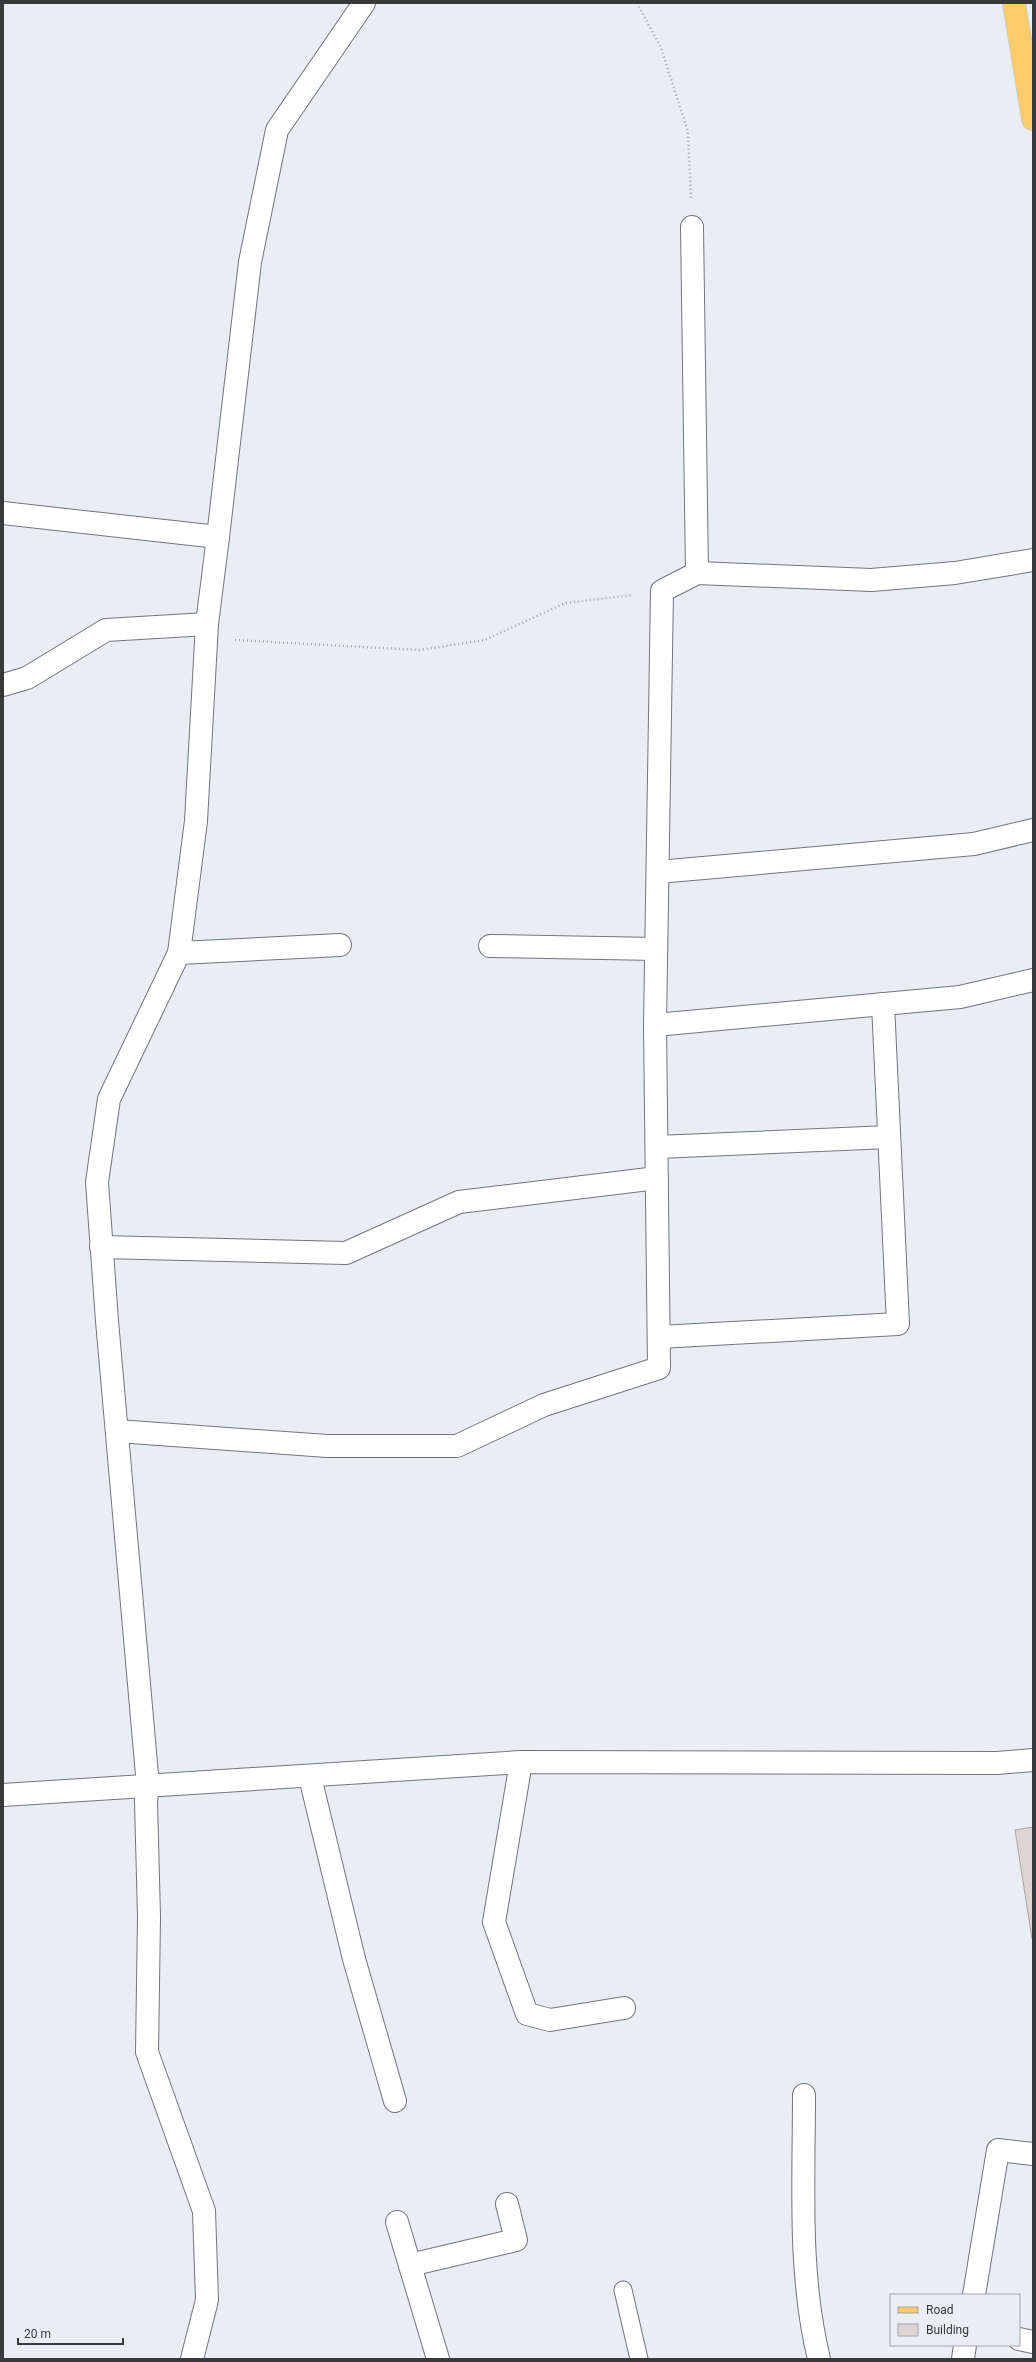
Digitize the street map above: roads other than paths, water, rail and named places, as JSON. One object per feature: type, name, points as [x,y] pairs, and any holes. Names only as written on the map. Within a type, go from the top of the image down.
[{"type":"main road","points":[[1014,3],[1033,119]]},
{"type":"street","points":[[192,2359],[207,2300],[204,2211],[147,2052],[149,1917],[146,1801],[148,1786],[97,1182],[108,1099],[179,953],[196,821],[207,631],[250,262],[277,130],[364,3]]},
{"type":"street","points":[[692,227],[697,573]]},
{"type":"street","points":[[3,513],[218,537]]},
{"type":"street","points":[[117,1431],[327,1446],[457,1446],[544,1405],[659,1368],[655,1025],[662,591],[697,573],[871,580],[955,573],[1033,560]]},
{"type":"street","points":[[3,686],[27,678],[106,630],[207,631]]},
{"type":"street","points":[[658,872],[974,844],[1033,830]]},
{"type":"street","points":[[179,953],[340,945]]},
{"type":"street","points":[[490,946],[656,949]]},
{"type":"street","points":[[655,1025],[960,997],[1033,980]]},
{"type":"street","points":[[659,1337],[898,1324],[883,1004]]},
{"type":"street","points":[[657,1147],[889,1137]]},
{"type":"street","points":[[102,1247],[346,1253],[459,1202],[657,1178]]},
{"type":"street","points":[[3,1795],[521,1762],[997,1763],[1033,1760]]},
{"type":"street","points":[[521,1762],[494,1922],[527,2014],[550,2020],[624,2008]]},
{"type":"street","points":[[310,1776],[354,1959],[395,2101]]},
{"type":"street","points":[[804,2094],[804,2262],[811,2324],[819,2359]]},
{"type":"street","points":[[974,2294],[998,2150],[1033,2154]]},
{"type":"street","points":[[410,2264],[516,2240],[506,2204]]},
{"type":"street","points":[[397,2222],[438,2359]]},
{"type":"street","points":[[1020,2339],[1033,2342]]},
{"type":"street","points":[[963,2359],[965,2346]]},
{"type":"lane","points":[[623,2290],[639,2359]]}]
